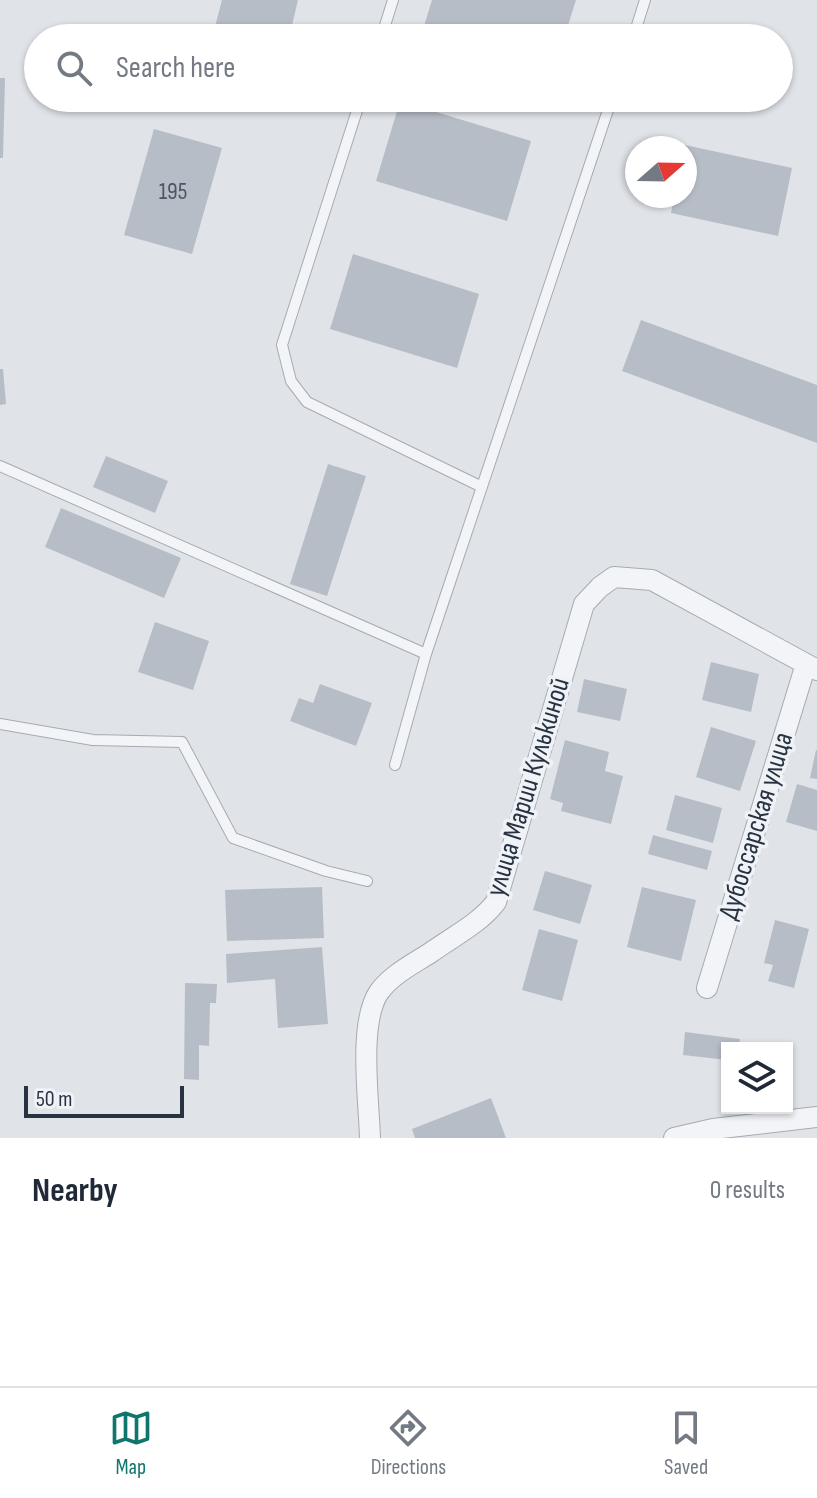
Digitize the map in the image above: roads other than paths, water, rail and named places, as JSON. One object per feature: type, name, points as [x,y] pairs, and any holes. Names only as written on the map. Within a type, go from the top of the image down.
[{"type":"street","name":"улица Марии Кулькиной","points":[[370,1138],[367,1031],[370,1012],[379,992],[394,977],[488,912],[496,902],[584,604],[614,577],[652,580],[811,667]]},
{"type":"street","name":"Дубоссарская улица","points":[[707,988],[811,667]]},
{"type":"street","points":[[674,1138],[817,1117]]},
{"type":"lane","points":[[385,24],[393,0]]},
{"type":"lane","points":[[637,24],[645,0]]},
{"type":"lane","points":[[357,112],[282,345],[291,381],[307,402],[482,487]]},
{"type":"lane","points":[[395,765],[426,654],[607,112]]},
{"type":"lane","points":[[0,466],[426,654]]},
{"type":"lane","points":[[0,724],[93,740],[182,742],[233,838],[326,871],[367,881]]}]
